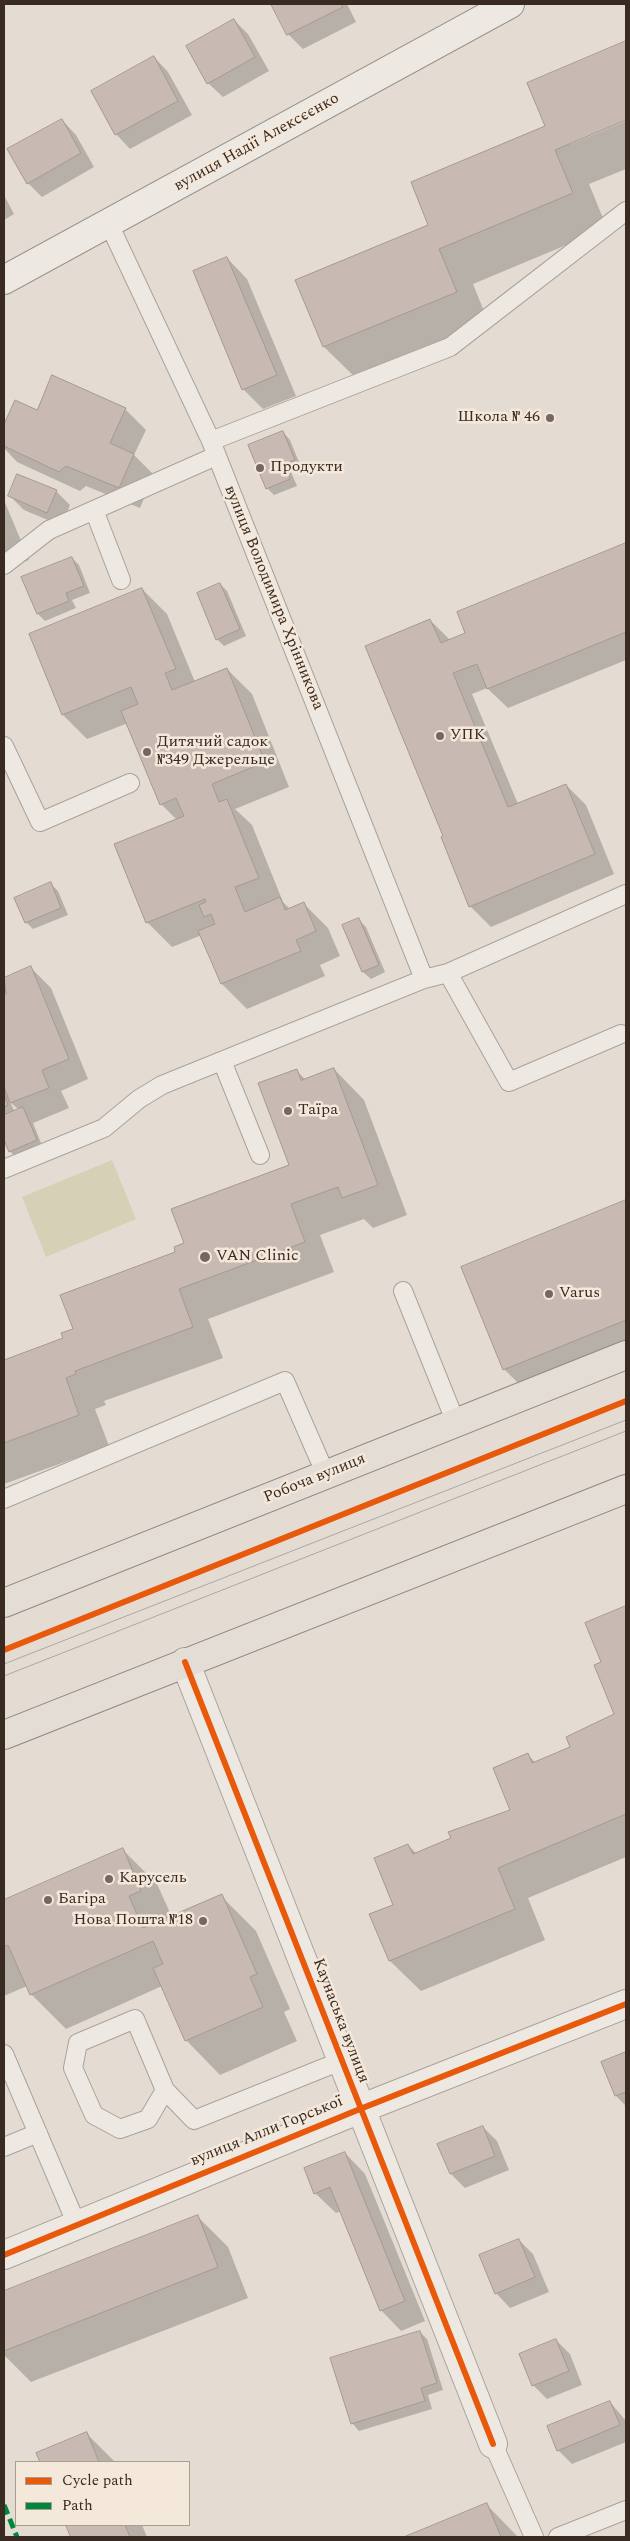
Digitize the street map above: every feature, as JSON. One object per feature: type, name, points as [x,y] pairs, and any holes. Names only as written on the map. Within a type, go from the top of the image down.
[{"type":"main road","name":"Робоча вулиця","points":[[4,1603],[626,1355]]},
{"type":"main road","points":[[4,1735],[626,1489]]},
{"type":"street","name":"вулиця Надії Алексєєнко","points":[[4,280],[510,4]]},
{"type":"street","name":"Каунаська вулиця","points":[[185,1662],[493,2444]]},
{"type":"street","name":"вулиця Алли Горської","points":[[4,2255],[360,2109],[626,2004]]},
{"type":"lane","points":[[4,565],[49,530],[94,510],[214,448],[450,347],[626,211]]},
{"type":"lane","name":"вулиця Володимира Хрінникова","points":[[109,224],[214,448],[424,979]]},
{"type":"lane","points":[[94,510],[121,580]]},
{"type":"lane","points":[[4,746],[40,822],[130,782]]},
{"type":"lane","points":[[4,1169],[104,1128],[139,1099],[162,1085],[424,979],[448,973],[626,894]]},
{"type":"lane","points":[[448,973],[510,1082],[621,1034]]},
{"type":"lane","points":[[222,1061],[260,1155]]},
{"type":"lane","points":[[403,1292],[456,1423]]},
{"type":"lane","points":[[4,1499],[285,1381],[326,1475]]},
{"type":"lane","points":[[165,2090],[148,2119],[120,2129],[94,2114],[73,2068],[78,2043],[135,2019],[165,2090],[194,2120],[341,2061]]},
{"type":"lane","points":[[4,2054],[77,2225]]},
{"type":"lane","points":[[4,2147],[38,2133]]},
{"type":"lane","points":[[493,2444],[534,2537]]},
{"type":"lane","points":[[558,2537],[626,2510]]},
{"type":"shaded area","points":[[112,1160],[136,1219],[46,1257],[22,1197]]},
{"type":"building","points":[[271,4],[341,4],[343,7],[287,35]]},
{"type":"building","points":[[234,19],[255,57],[207,84],[186,46]]},
{"type":"building","points":[[626,41],[626,120],[555,150],[573,193],[439,249],[457,292],[323,347],[295,280],[428,225],[411,182],[545,126],[527,83]]},
{"type":"building","points":[[154,56],[178,101],[115,135],[91,91]]},
{"type":"building","points":[[62,119],[81,153],[27,184],[7,149]]},
{"type":"building","points":[[227,257],[277,375],[242,390],[193,271]]},
{"type":"building","points":[[52,375],[126,408],[110,443],[134,454],[119,488],[66,466],[59,472],[4,446],[4,424],[15,400],[37,410]]},
{"type":"building","points":[[283,431],[295,460],[284,464],[290,479],[266,489],[248,445]]},
{"type":"building","points":[[17,474],[57,490],[47,513],[8,496]]},
{"type":"building","name":"УПК","points":[[626,543],[626,632],[487,689],[477,664],[453,673],[508,807],[566,784],[595,854],[469,907],[441,837],[443,836],[365,646],[430,619],[441,643],[465,633],[457,612]]},
{"type":"building","points":[[72,557],[84,586],[66,593],[69,601],[37,614],[21,577]]},
{"type":"building","points":[[220,583],[240,629],[216,640],[197,593]]},
{"type":"building","points":[[142,588],[176,669],[165,673],[172,690],[227,668],[265,762],[212,784],[219,802],[227,799],[259,878],[235,887],[245,912],[280,897],[285,910],[304,902],[316,931],[296,940],[301,951],[221,984],[198,931],[215,924],[211,914],[204,917],[199,905],[206,902],[205,899],[146,923],[114,844],[184,816],[176,798],[160,805],[121,711],[138,704],[131,687],[62,715],[29,634]]},
{"type":"building","points":[[51,882],[61,908],[25,923],[14,898]]},
{"type":"building","points":[[359,918],[379,965],[362,972],[342,925]]},
{"type":"building","points":[[31,966],[69,1059],[42,1070],[49,1088],[10,1103],[4,1087],[4,994],[6,994],[4,978]]},
{"type":"building","points":[[334,1068],[378,1185],[342,1198],[338,1187],[291,1204],[305,1242],[179,1289],[193,1327],[75,1371],[76,1374],[66,1378],[79,1415],[4,1443],[4,1360],[63,1338],[61,1333],[73,1329],[60,1295],[175,1252],[174,1247],[184,1243],[171,1209],[289,1165],[258,1083],[297,1069],[301,1080]]},
{"type":"building","points":[[4,1094],[8,1105],[4,1107]]},
{"type":"building","points":[[23,1107],[37,1140],[9,1152],[4,1140],[4,1115]]},
{"type":"building","name":"Varus","points":[[626,1200],[626,1320],[503,1370],[461,1267]]},
{"type":"building","points":[[626,1606],[626,1814],[498,1868],[515,1909],[389,1961],[369,1914],[393,1905],[374,1858],[408,1844],[413,1854],[451,1838],[448,1832],[510,1810],[493,1768],[528,1753],[532,1763],[570,1747],[566,1737],[614,1714],[594,1665],[601,1662],[585,1623]]},
{"type":"building","points":[[123,1848],[141,1891],[129,1896],[143,1928],[222,1894],[257,1974],[250,1977],[263,2007],[185,2041],[153,1968],[163,1964],[153,1941],[30,1995],[8,1945],[4,1947],[4,1900]]},
{"type":"building","points":[[626,2052],[626,2092],[615,2096],[601,2062]]},
{"type":"building","points":[[483,2126],[495,2156],[450,2174],[437,2144]]},
{"type":"building","points":[[345,2152],[405,2301],[380,2311],[330,2187],[314,2194],[304,2168]]},
{"type":"building","points":[[198,2215],[218,2267],[4,2351],[4,2291]]},
{"type":"building","points":[[519,2239],[535,2277],[495,2294],[479,2255]]},
{"type":"building","points":[[420,2331],[437,2383],[421,2388],[425,2401],[351,2424],[330,2358]]},
{"type":"building","points":[[556,2339],[569,2371],[532,2386],[519,2354]]},
{"type":"building","points":[[610,2401],[620,2425],[557,2451],[547,2426]]},
{"type":"building","points":[[87,2432],[99,2461],[40,2461],[36,2453]]},
{"type":"building","points":[[487,2503],[501,2537],[404,2537]]},
{"type":"building","points":[[66,2526],[125,2526],[130,2537],[71,2537]]},
{"type":"tram line","points":[[4,1664],[626,1420]]},
{"type":"tram line","points":[[4,1676],[626,1431]]},
{"type":"marked path","points":[[4,2505],[17,2537]]},
{"type":"cycle path","points":[[4,1650],[626,1401]]},
{"type":"cycle path","points":[[185,1662],[493,2444]]},
{"type":"cycle path","points":[[4,2255],[360,2109],[626,2004]]},
{"type":"place","name":"Школа № 46","points":[[550,418]]},
{"type":"place","name":"Продукти","points":[[260,468]]},
{"type":"place","name":"УПК","points":[[440,736]]},
{"type":"place","name":"Дитячий садок №349 Джерельце","points":[[147,752]]},
{"type":"place","name":"Таїра","points":[[288,1111]]},
{"type":"place","name":"VAN Clinic","points":[[205,1257]]},
{"type":"place","name":"Varus","points":[[549,1294]]},
{"type":"place","name":"Карусель","points":[[109,1879]]},
{"type":"place","name":"Багіра","points":[[48,1900]]},
{"type":"place","name":"Нова Пошта №18","points":[[203,1921]]}]
